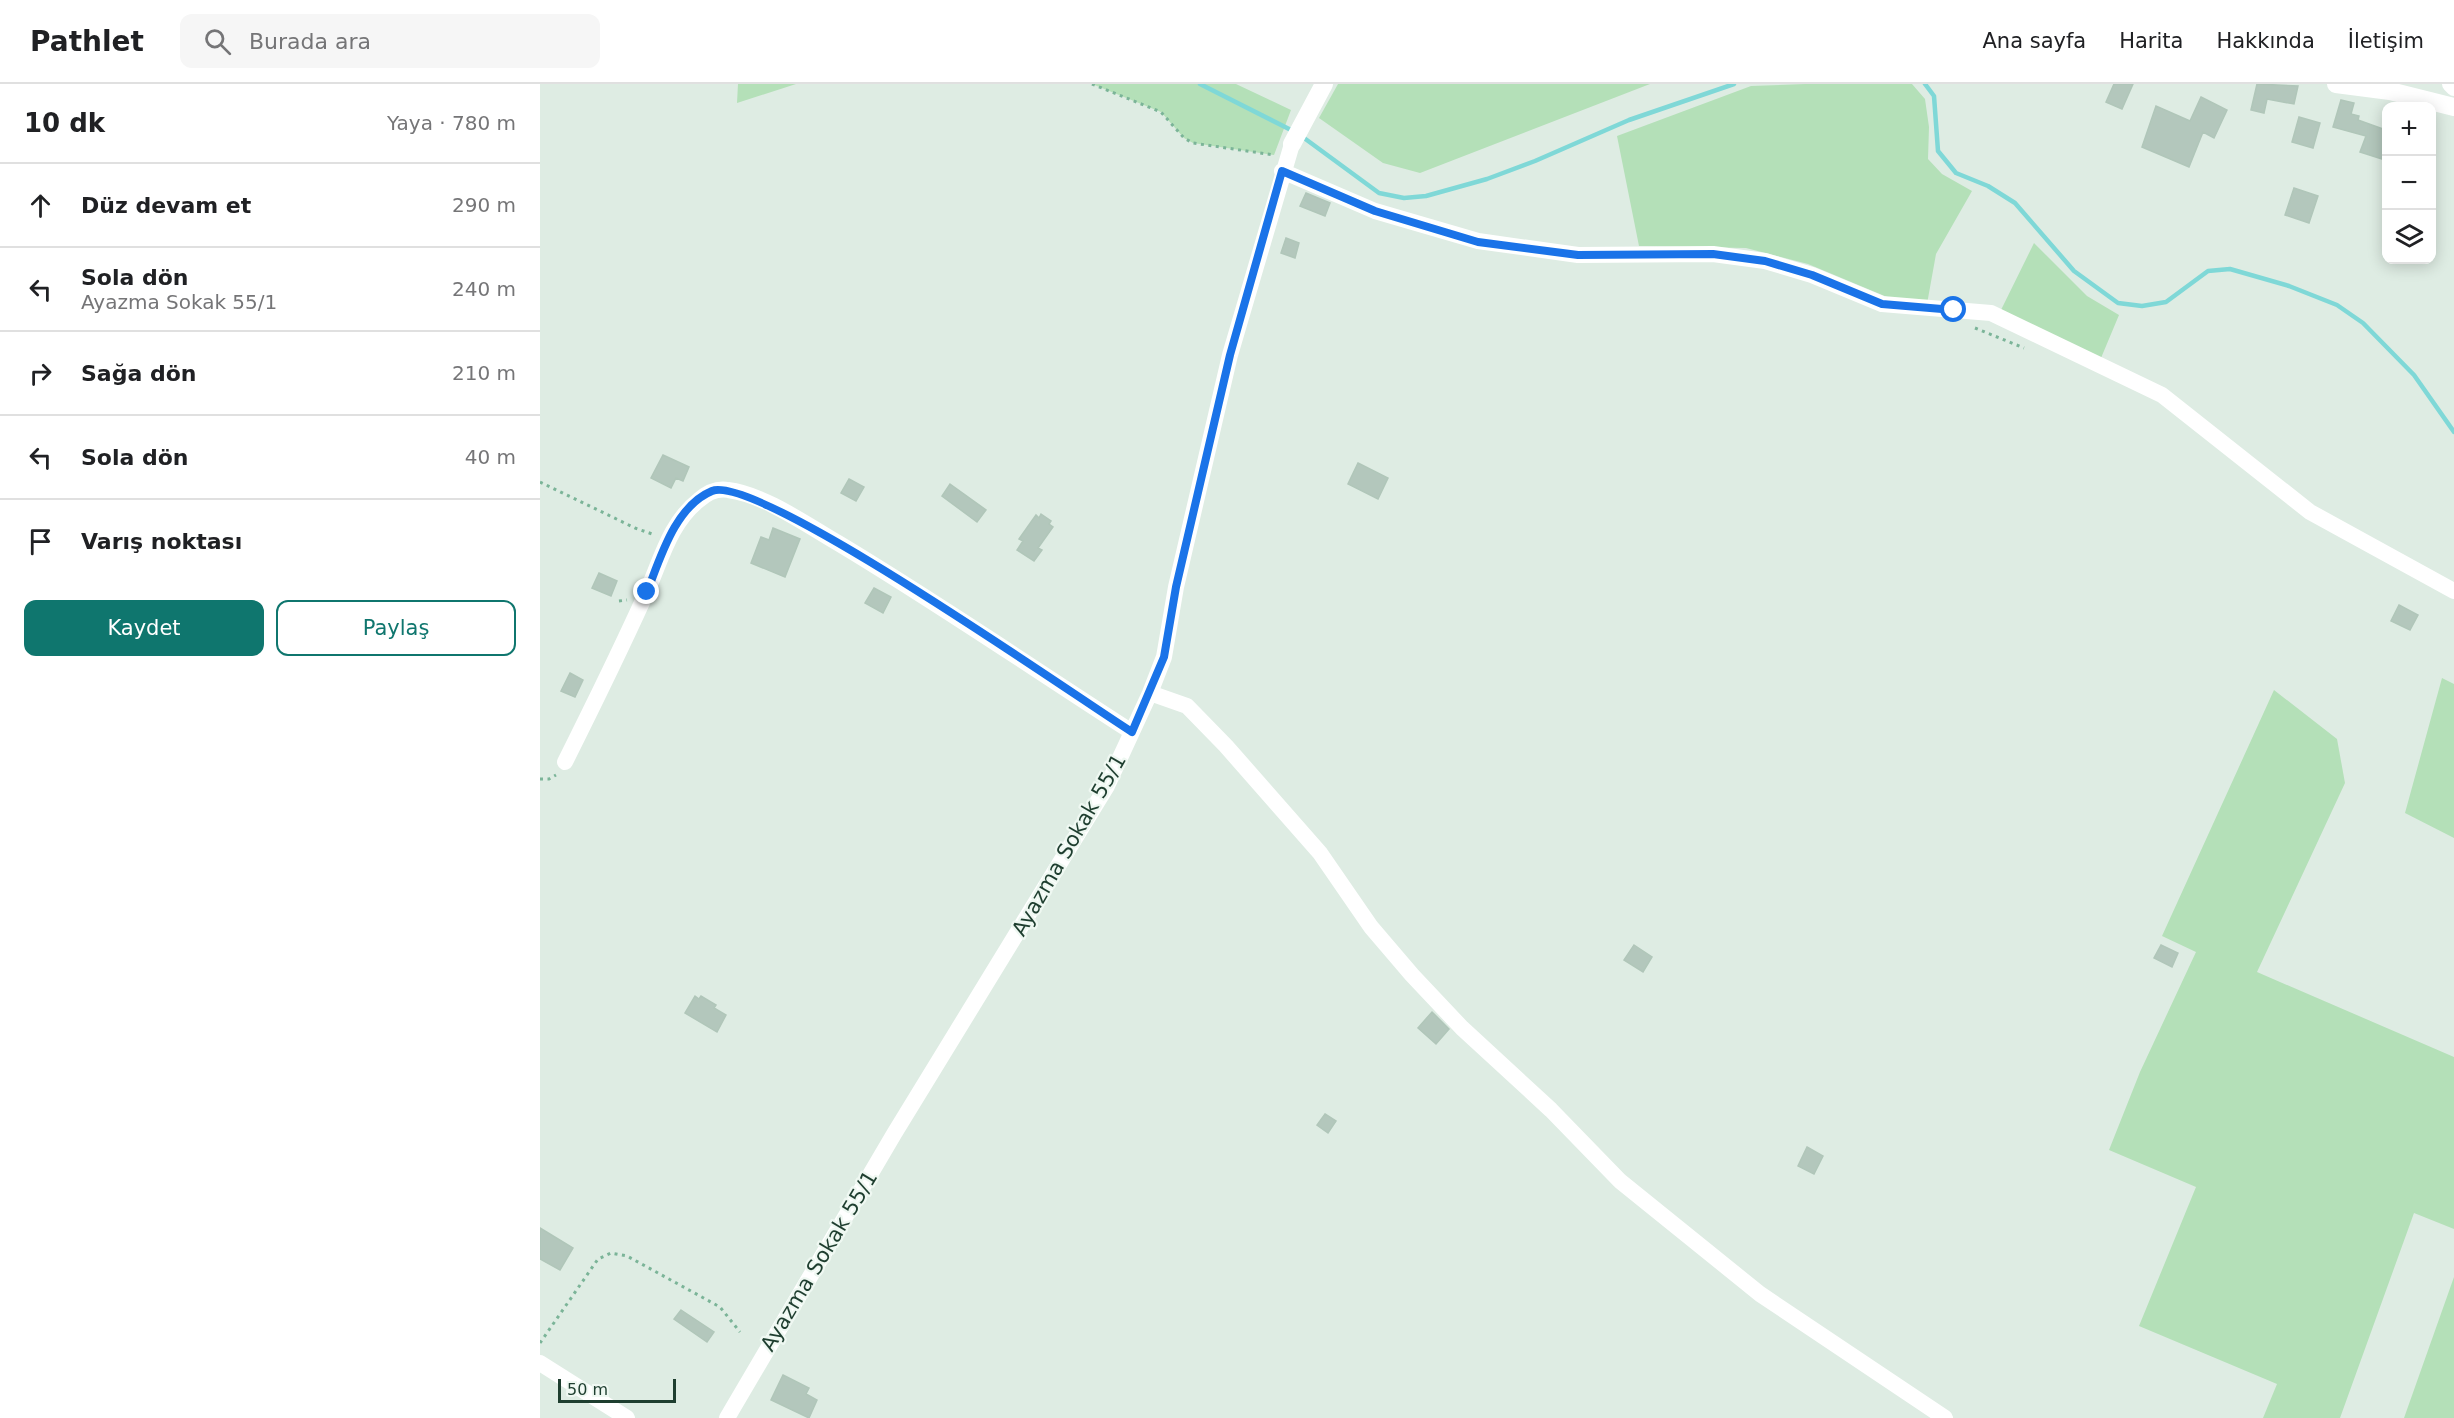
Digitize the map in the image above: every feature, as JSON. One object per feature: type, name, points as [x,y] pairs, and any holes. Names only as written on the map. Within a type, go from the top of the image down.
[{"type":"street","points":[[1324,84],[1287,157],[1375,211],[1478,242],[1578,255],[1713,254],[1765,261],[1812,275],[1882,304],[1991,313],[2162,395],[2310,512],[2454,591]]},
{"type":"street","points":[[2336,84],[2396,87],[2454,107]]},
{"type":"street","points":[[2450,84],[2454,88]]},
{"type":"street","name":"Ayazma Sokak 55/1","points":[[727,1418],[894,1134],[1107,786],[1150,693],[1164,657],[1176,587],[1230,355],[1287,157]]},
{"type":"street","points":[[566,762],[644,600],[669,539],[686,513],[713,491],[726,489],[745,494],[794,517],[934,600],[1132,732]]},
{"type":"street","points":[[1150,693],[1187,706],[1226,746],[1320,853],[1371,927],[1412,975],[1462,1028],[1551,1110],[1620,1181],[1760,1294],[1945,1418]]},
{"type":"street","points":[[540,1364],[627,1418]]},
{"type":"path","points":[[1092,84],[1161,112],[1184,138],[1193,143],[1287,157]]},
{"type":"path","points":[[540,482],[635,528],[669,539]]},
{"type":"path","points":[[540,1342],[598,1259],[611,1253],[627,1256],[720,1307],[740,1332]]},
{"type":"green space","points":[[738,84],[796,84],[737,103]]},
{"type":"green space","points":[[1092,84],[1236,84],[1291,110],[1274,155],[1193,143],[1184,138],[1161,112]]},
{"type":"green space","points":[[1338,84],[1650,84],[1420,173],[1383,163],[1319,118]]},
{"type":"green space","points":[[1912,84],[1925,99],[1929,127],[1928,159],[1942,174],[1972,191],[1936,254],[1927,304],[1887,297],[1808,264],[1746,248],[1639,246],[1617,136],[1751,86]]},
{"type":"green space","points":[[2034,243],[2087,296],[2119,315],[2101,358],[2000,312]]},
{"type":"green space","points":[[2442,678],[2454,684],[2454,838],[2405,813]]},
{"type":"green space","points":[[2274,690],[2337,739],[2345,783],[2257,972],[2454,1057],[2454,1229],[2414,1213],[2340,1418],[2263,1418],[2277,1384],[2139,1326],[2196,1187],[2109,1150],[2140,1072],[2196,952],[2162,936]]},
{"type":"green space","points":[[2454,1277],[2454,1418],[2404,1418]]},
{"type":"building","points":[[2114,84],[2133,84],[2122,109],[2106,102]]},
{"type":"building","points":[[2257,84],[2298,86],[2294,104],[2267,99],[2264,113],[2251,110]]},
{"type":"building","points":[[2201,97],[2227,110],[2214,138],[2203,132],[2189,167],[2142,147],[2156,106],[2190,121]]},
{"type":"building","points":[[2341,100],[2354,103],[2351,114],[2359,116],[2358,120],[2382,129],[2382,159],[2360,152],[2366,136],[2333,127]]},
{"type":"building","points":[[2299,117],[2320,123],[2313,148],[2292,142]]},
{"type":"building","points":[[2294,188],[2318,196],[2309,223],[2285,215]]},
{"type":"building","points":[[1306,193],[1330,203],[1325,216],[1300,206]]},
{"type":"building","points":[[1286,238],[1299,243],[1295,258],[1281,253]]},
{"type":"building","points":[[663,455],[689,467],[683,481],[676,478],[671,488],[651,478]]},
{"type":"building","points":[[1358,463],[1388,478],[1378,499],[1348,484]]},
{"type":"building","points":[[849,479],[864,487],[856,501],[841,493]]},
{"type":"building","points":[[950,484],[986,510],[977,522],[942,496]]},
{"type":"building","points":[[1041,514],[1051,521],[1049,524],[1053,527],[1038,548],[1042,550],[1034,561],[1017,550],[1023,541],[1019,539],[1036,515],[1039,518]]},
{"type":"building","points":[[773,528],[800,539],[785,577],[751,563],[761,537],[769,540]]},
{"type":"building","points":[[599,573],[617,581],[611,596],[592,588]]},
{"type":"building","points":[[874,588],[891,597],[883,613],[865,603]]},
{"type":"building","points":[[2399,605],[2418,615],[2410,630],[2391,621]]},
{"type":"building","points":[[570,673],[583,680],[575,697],[561,691]]},
{"type":"building","points":[[1634,945],[1652,957],[1643,972],[1624,960]]},
{"type":"building","points":[[2161,945],[2178,953],[2172,967],[2154,958]]},
{"type":"building","points":[[695,996],[699,999],[701,996],[716,1005],[714,1008],[726,1015],[717,1032],[685,1013]]},
{"type":"building","points":[[1432,1012],[1449,1029],[1436,1044],[1418,1028]]},
{"type":"building","points":[[1325,1114],[1336,1121],[1328,1133],[1317,1125]]},
{"type":"building","points":[[1807,1147],[1823,1156],[1814,1174],[1798,1166]]},
{"type":"building","points":[[540,1228],[573,1248],[560,1270],[540,1259]]},
{"type":"building","points":[[681,1310],[714,1332],[707,1342],[674,1319]]},
{"type":"building","points":[[783,1375],[809,1388],[806,1394],[817,1400],[809,1418],[771,1400]]},
{"type":"waterway","points":[[1200,84],[1293,131]]},
{"type":"waterway","points":[[1300,135],[1379,193],[1404,198],[1426,196],[1487,179],[1629,120],[1734,84]]},
{"type":"waterway","points":[[1925,84],[1934,96],[1938,151],[1956,173],[1988,186],[2015,203],[2074,271],[2118,303],[2142,306],[2166,302],[2208,271],[2230,269],[2289,286],[2337,305],[2363,323],[2414,375],[2454,432]]},
{"type":"route","points":[[647,592],[669,539],[686,513],[698,501],[713,491],[726,489],[745,494],[794,517],[934,600],[1132,732],[1164,657],[1176,587],[1230,355],[1282,171],[1375,211],[1478,242],[1578,255],[1713,254],[1765,261],[1812,275],[1882,304],[1954,310]]}]
